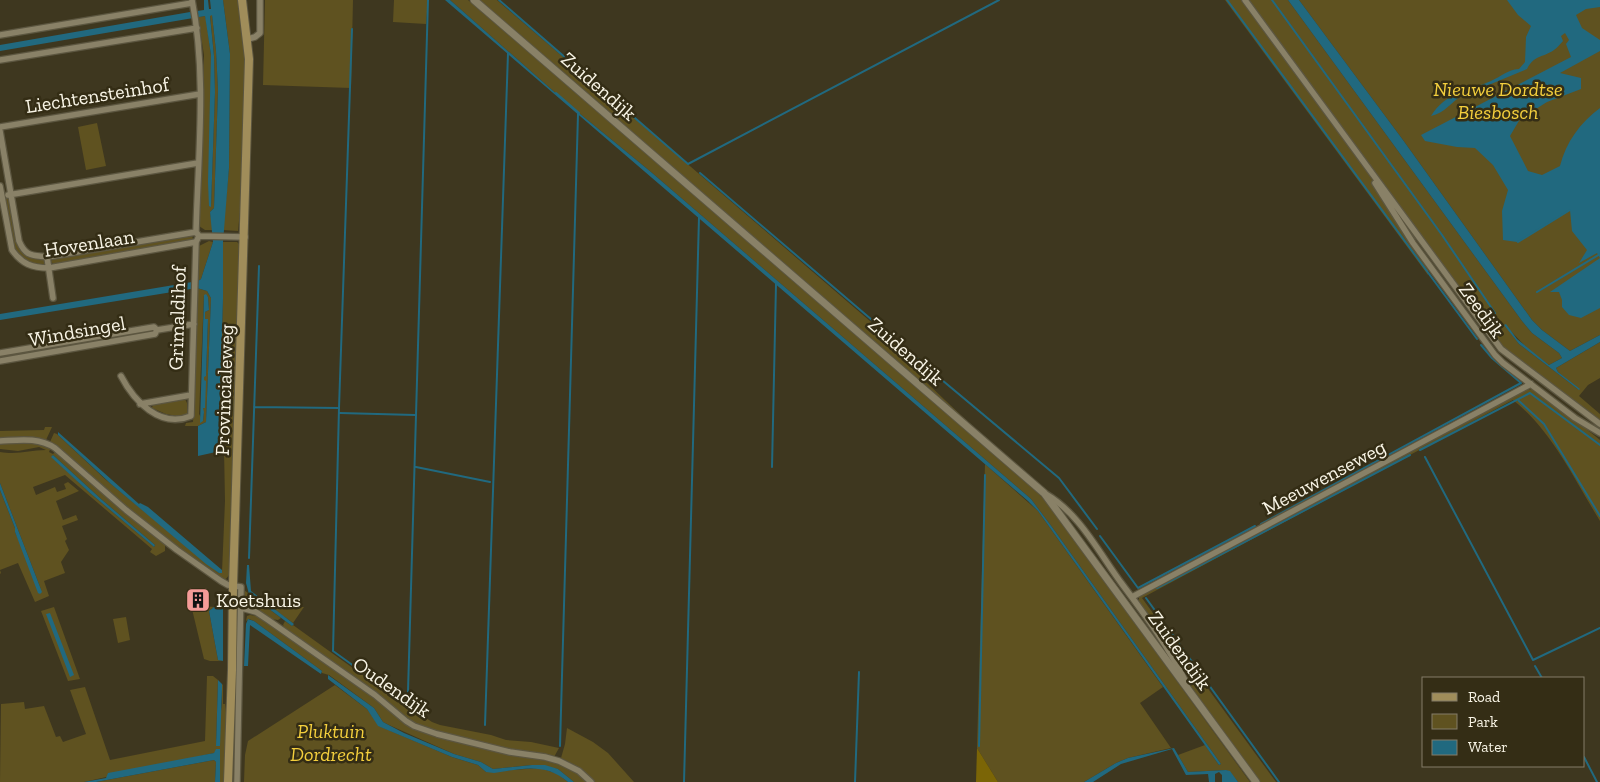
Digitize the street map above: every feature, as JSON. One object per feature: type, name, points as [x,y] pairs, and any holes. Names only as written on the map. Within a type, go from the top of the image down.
[{"type":"main road","name":"Provincialeweg","points":[[228,782],[241,237],[249,59],[242,0]]},
{"type":"street","points":[[248,39],[260,33],[260,0]]},
{"type":"street","name":"Zuidendijk","points":[[474,0],[1044,493],[1256,782]]},
{"type":"street","name":"Zeedijk","points":[[1245,0],[1501,349],[1600,424]]},
{"type":"street","points":[[0,35],[193,4]]},
{"type":"street","name":"Liechtensteinhof","points":[[193,4],[197,28],[200,94],[197,237]]},
{"type":"street","points":[[0,60],[197,28]]},
{"type":"street","name":"Liechtensteinhof","points":[[0,129],[200,94]]},
{"type":"street","name":"Hovenlaan","points":[[0,129],[19,241],[23,250],[29,255],[47,257],[197,237],[241,237]]},
{"type":"street","points":[[2,196],[198,163]]},
{"type":"street","name":"Zeedijk","points":[[1372,173],[1380,190],[1413,243],[1492,351],[1503,363],[1600,433]]},
{"type":"street","name":"Hovenlaan","points":[[0,186],[12,250],[26,264],[37,268],[49,268],[197,237]]},
{"type":"street","name":"Grimaldihof","points":[[121,376],[129,391],[140,404],[154,414],[165,418],[182,420],[191,416],[197,237]]},
{"type":"street","points":[[47,257],[53,298]]},
{"type":"street","name":"Windsingel","points":[[0,353],[146,328],[154,327],[157,330],[194,324]]},
{"type":"street","name":"Windsingel","points":[[0,361],[155,334],[157,330]]},
{"type":"street","name":"Meeuwenseweg","points":[[1132,598],[1531,384]]},
{"type":"street","name":"Grimaldihof","points":[[140,404],[191,394]]},
{"type":"street","points":[[0,441],[36,440],[46,442],[126,510],[177,550],[220,581],[232,586],[242,587],[237,782]]},
{"type":"street","points":[[1044,493],[1059,503],[1087,533],[1173,656],[1193,696]]},
{"type":"street","name":"Oudendijk","points":[[242,608],[256,612],[268,620],[375,695],[414,726],[437,734],[510,752],[559,761],[579,771],[591,782]]},
{"type":"street","points":[[232,617],[241,617]]},
{"type":"green space","points":[[223,0],[239,0],[246,64],[242,191],[238,231],[223,230],[229,168],[230,54]]},
{"type":"green space","points":[[265,0],[353,0],[351,88],[263,85]]},
{"type":"green space","points":[[394,0],[428,0],[426,24],[393,22]]},
{"type":"green space","points":[[450,0],[468,0],[1028,482],[1049,505],[1250,782],[1238,782],[1226,770],[1188,772],[1178,755],[1205,745],[1219,765],[1221,764],[1031,499],[651,172],[568,104]]},
{"type":"green space","points":[[477,0],[497,0],[928,371],[927,383],[985,438]]},
{"type":"green space","points":[[1225,0],[1243,0],[1365,168],[1428,268],[1428,275]]},
{"type":"green space","points":[[1247,0],[1288,0],[1522,321],[1532,333],[1559,353],[1562,358],[1549,365],[1529,350],[1505,325],[1519,344],[1579,390],[1558,372],[1556,368],[1600,342],[1600,378],[1588,385],[1579,396],[1600,414],[1600,422],[1501,345]]},
{"type":"green space","name":"Nieuwe Dordtse Biesbosch","points":[[1299,0],[1600,0],[1600,335],[1570,351],[1532,320],[1403,140]]},
{"type":"green space","points":[[210,15],[212,15],[216,51],[218,90],[214,208],[210,212],[213,230],[205,230],[199,226],[204,55],[198,17],[205,16],[211,55],[211,206],[215,92]]},
{"type":"green space","points":[[97,123],[106,166],[86,170],[78,127]]},
{"type":"green space","points":[[9,198],[14,230],[20,246],[29,257],[44,260],[45,264],[43,266],[25,262],[13,249],[5,199]]},
{"type":"green space","points":[[192,234],[193,240],[54,264],[51,262],[52,258]]},
{"type":"green space","points":[[209,241],[213,242],[201,279],[198,281],[199,246]]},
{"type":"green space","points":[[223,242],[237,242],[240,245],[230,574],[225,580],[214,575],[124,506],[58,446],[50,442],[54,433],[57,434],[105,479],[219,573],[222,572],[225,501],[224,449],[219,448]]},
{"type":"green space","points":[[197,288],[207,291],[211,298],[206,422],[198,426],[185,426],[186,423],[193,422]],"holes":[[[204,295],[208,297],[209,310],[205,312],[205,319],[208,320],[203,421],[199,414]]]},
{"type":"green space","points":[[1532,389],[1540,392],[1600,440],[1600,521],[1551,441],[1527,412],[1513,400],[1142,598],[1276,782],[1258,782],[1193,692],[1176,659],[1139,605],[1139,595],[1526,390]]},
{"type":"green space","points":[[185,399],[187,414],[182,417],[166,414],[152,408],[153,404]]},
{"type":"green space","points":[[45,427],[52,427],[46,440],[36,438],[0,439],[0,431],[44,430]]},
{"type":"green space","points":[[31,441],[51,447],[49,452],[53,454],[55,452],[165,544],[165,551],[156,556],[150,552],[152,549],[65,475],[33,487],[36,495],[55,487],[57,492],[66,489],[64,484],[68,482],[79,491],[56,501],[63,520],[76,515],[78,520],[62,526],[69,550],[61,562],[65,573],[44,581],[49,596],[35,602],[18,563],[0,570],[0,490],[15,532],[42,592],[0,483],[0,452],[13,453],[46,450],[39,447],[18,451],[0,449],[0,443]],"holes":[[[53,455],[155,545],[154,547],[90,493],[52,457]]]},
{"type":"green space","points":[[985,464],[1038,511],[1163,687],[1140,703],[1171,748],[1128,758],[1084,782],[998,782],[977,748]]},
{"type":"green space","points":[[244,590],[281,618],[278,620],[271,619],[247,604]]},
{"type":"green space","points":[[280,604],[281,607],[304,607],[293,623],[275,610]]},
{"type":"green space","points":[[191,605],[214,607],[209,611],[218,660],[223,661],[204,659]]},
{"type":"green space","points":[[54,607],[80,679],[68,681],[41,611]]},
{"type":"green space","points":[[250,615],[266,621],[373,696],[406,724],[417,730],[514,755],[563,764],[573,769],[589,782],[574,782],[558,769],[532,765],[493,769],[481,762],[454,754],[389,725],[383,722],[374,708],[329,675],[322,673],[322,671],[254,621],[249,619],[246,621],[247,616]]},
{"type":"green space","points":[[126,617],[130,640],[118,643],[113,619]]},
{"type":"green space","points":[[285,621],[400,702],[404,697],[420,714],[432,722],[506,740],[531,742],[559,748],[554,757],[508,749],[421,726],[284,627]]},
{"type":"green space","points":[[207,676],[213,676],[218,680],[216,745],[223,685],[223,704],[225,704],[227,720],[225,782],[220,782],[220,750],[214,753],[84,782],[0,782],[1,704],[24,702],[25,709],[44,706],[56,737],[60,736],[63,742],[86,734],[70,690],[85,687],[110,760],[205,741]]},
{"type":"green space","name":"Pluktuin Dordrecht","points":[[335,685],[367,709],[379,726],[452,757],[478,765],[486,772],[540,768],[558,774],[568,782],[244,782],[245,755],[248,741]]},
{"type":"green space","points":[[567,728],[593,742],[608,753],[634,782],[593,782],[573,764],[561,758]]},
{"type":"green space","points":[[214,760],[216,762],[215,782],[96,782]]},
{"type":"shaded area","points":[[977,748],[998,782],[976,782]]},
{"type":"water","points":[[204,0],[208,0],[209,9],[211,9],[210,0],[223,0],[230,54],[229,168],[223,242],[219,443],[216,452],[198,456],[198,426],[206,422],[211,298],[207,291],[197,288],[0,320],[0,314],[201,279],[213,242],[210,212],[214,208],[218,90],[212,15],[210,16],[215,92],[211,207],[209,206],[208,182],[211,55],[205,16],[0,51],[0,45],[204,10]]},
{"type":"water","points":[[445,0],[450,0],[568,104],[651,172],[1031,499],[1221,764],[1219,765],[1038,511],[1028,501]]},
{"type":"water","points":[[1288,0],[1299,0],[1403,140],[1532,320],[1570,351],[1600,335],[1600,342],[1556,368],[1558,372],[1579,390],[1519,344],[1504,325],[1506,324],[1517,339],[1549,365],[1562,358],[1559,353],[1532,333],[1522,321]]},
{"type":"water","points":[[1507,0],[1600,0],[1600,7],[1586,9],[1576,15],[1582,28],[1600,40],[1600,51],[1560,73],[1581,78],[1581,89],[1547,102],[1520,119],[1510,136],[1528,171],[1542,175],[1560,166],[1570,141],[1586,120],[1600,108],[1600,258],[1597,253],[1579,263],[1587,250],[1572,231],[1570,210],[1517,242],[1503,240],[1502,211],[1508,190],[1493,165],[1475,148],[1457,147],[1425,141],[1421,135],[1571,57],[1566,44],[1569,40],[1565,33],[1561,36],[1563,41],[1556,48],[1550,53],[1532,61],[1527,69],[1463,95],[1444,110],[1431,116],[1443,102],[1451,97],[1519,69],[1525,62],[1526,37],[1531,26],[1518,15]]},
{"type":"water","points":[[1600,258],[1600,308],[1581,318],[1569,315],[1562,307],[1559,292],[1550,292]]},
{"type":"water","points":[[206,294],[209,310],[205,312],[205,319],[208,319],[206,376],[204,377],[206,381],[205,408],[203,408],[203,421],[200,423],[204,295]]},
{"type":"water","points":[[58,432],[139,504],[148,507],[222,570],[222,573],[206,564],[111,484],[58,435]]},
{"type":"water","points":[[53,455],[155,545],[154,547],[90,493],[51,457]]},
{"type":"water","points":[[0,483],[42,592],[40,594],[15,532],[0,490]]},
{"type":"water","points":[[247,565],[249,565],[251,591],[294,624],[292,626],[249,594],[246,583]]},
{"type":"water","points":[[221,598],[223,598],[223,661],[218,660],[209,611],[214,607],[220,607]]},
{"type":"water","points":[[50,613],[74,675],[70,677],[46,614]]},
{"type":"water","points":[[248,619],[254,621],[322,671],[321,674],[250,625],[248,666],[244,666],[246,624]]},
{"type":"water","points":[[328,675],[374,708],[383,722],[404,733],[454,754],[481,762],[493,769],[545,765],[558,769],[574,782],[568,782],[542,769],[532,768],[494,773],[486,772],[478,765],[452,757],[378,726],[367,709],[328,679]]},
{"type":"water","points":[[218,680],[222,684],[222,689],[220,746],[216,746]]},
{"type":"water","points":[[1174,748],[1188,772],[1226,770],[1230,771],[1238,782],[1222,782],[1222,775],[1219,772],[1215,774],[1215,782],[1209,782],[1208,774],[1186,775],[1172,749],[1121,764],[1093,782],[1084,782],[1128,758]]},
{"type":"water","points":[[216,749],[220,749],[220,782],[215,782],[216,762],[214,760],[96,782],[84,782],[106,778],[108,773],[214,753]]},
{"type":"waterway","points":[[408,692],[428,0]]},
{"type":"waterway","points":[[499,0],[688,164],[999,0]]},
{"type":"waterway","points":[[1227,0],[1477,339]]},
{"type":"waterway","points":[[1272,0],[1442,235],[1495,313]]},
{"type":"waterway","points":[[352,29],[333,651],[401,700]]},
{"type":"waterway","points":[[485,725],[508,53]]},
{"type":"waterway","points":[[556,93],[579,113]]},
{"type":"waterway","points":[[560,746],[578,114]]},
{"type":"waterway","points":[[700,173],[927,367]]},
{"type":"waterway","points":[[1518,242],[1570,210]]},
{"type":"waterway","points":[[684,782],[699,217]]},
{"type":"waterway","points":[[1537,292],[1600,254]]},
{"type":"waterway","points":[[249,558],[259,266]]},
{"type":"waterway","points":[[772,467],[776,284]]},
{"type":"waterway","points":[[1261,524],[1521,383],[1492,358],[1481,345]]},
{"type":"waterway","points":[[936,375],[1059,478],[1097,529]]},
{"type":"waterway","points":[[1420,450],[1530,393],[1600,445]]},
{"type":"waterway","points":[[1519,401],[1544,424],[1600,516]]},
{"type":"waterway","points":[[254,407],[339,408]]},
{"type":"waterway","points":[[340,413],[415,415]]},
{"type":"waterway","points":[[1157,588],[1410,455]]},
{"type":"waterway","points":[[1425,457],[1533,660],[1600,628]]},
{"type":"waterway","points":[[416,467],[490,482]]},
{"type":"waterway","points":[[979,746],[985,475]]},
{"type":"waterway","points":[[1100,536],[1138,588],[1255,526]]},
{"type":"waterway","points":[[1146,598],[1279,782]]},
{"type":"waterway","points":[[1535,666],[1541,677]]},
{"type":"waterway","points":[[855,782],[859,672]]},
{"type":"waterway","points":[[1585,759],[1597,782]]},
{"type":"place","name":"Koetshuis","points":[[198,600]]}]
